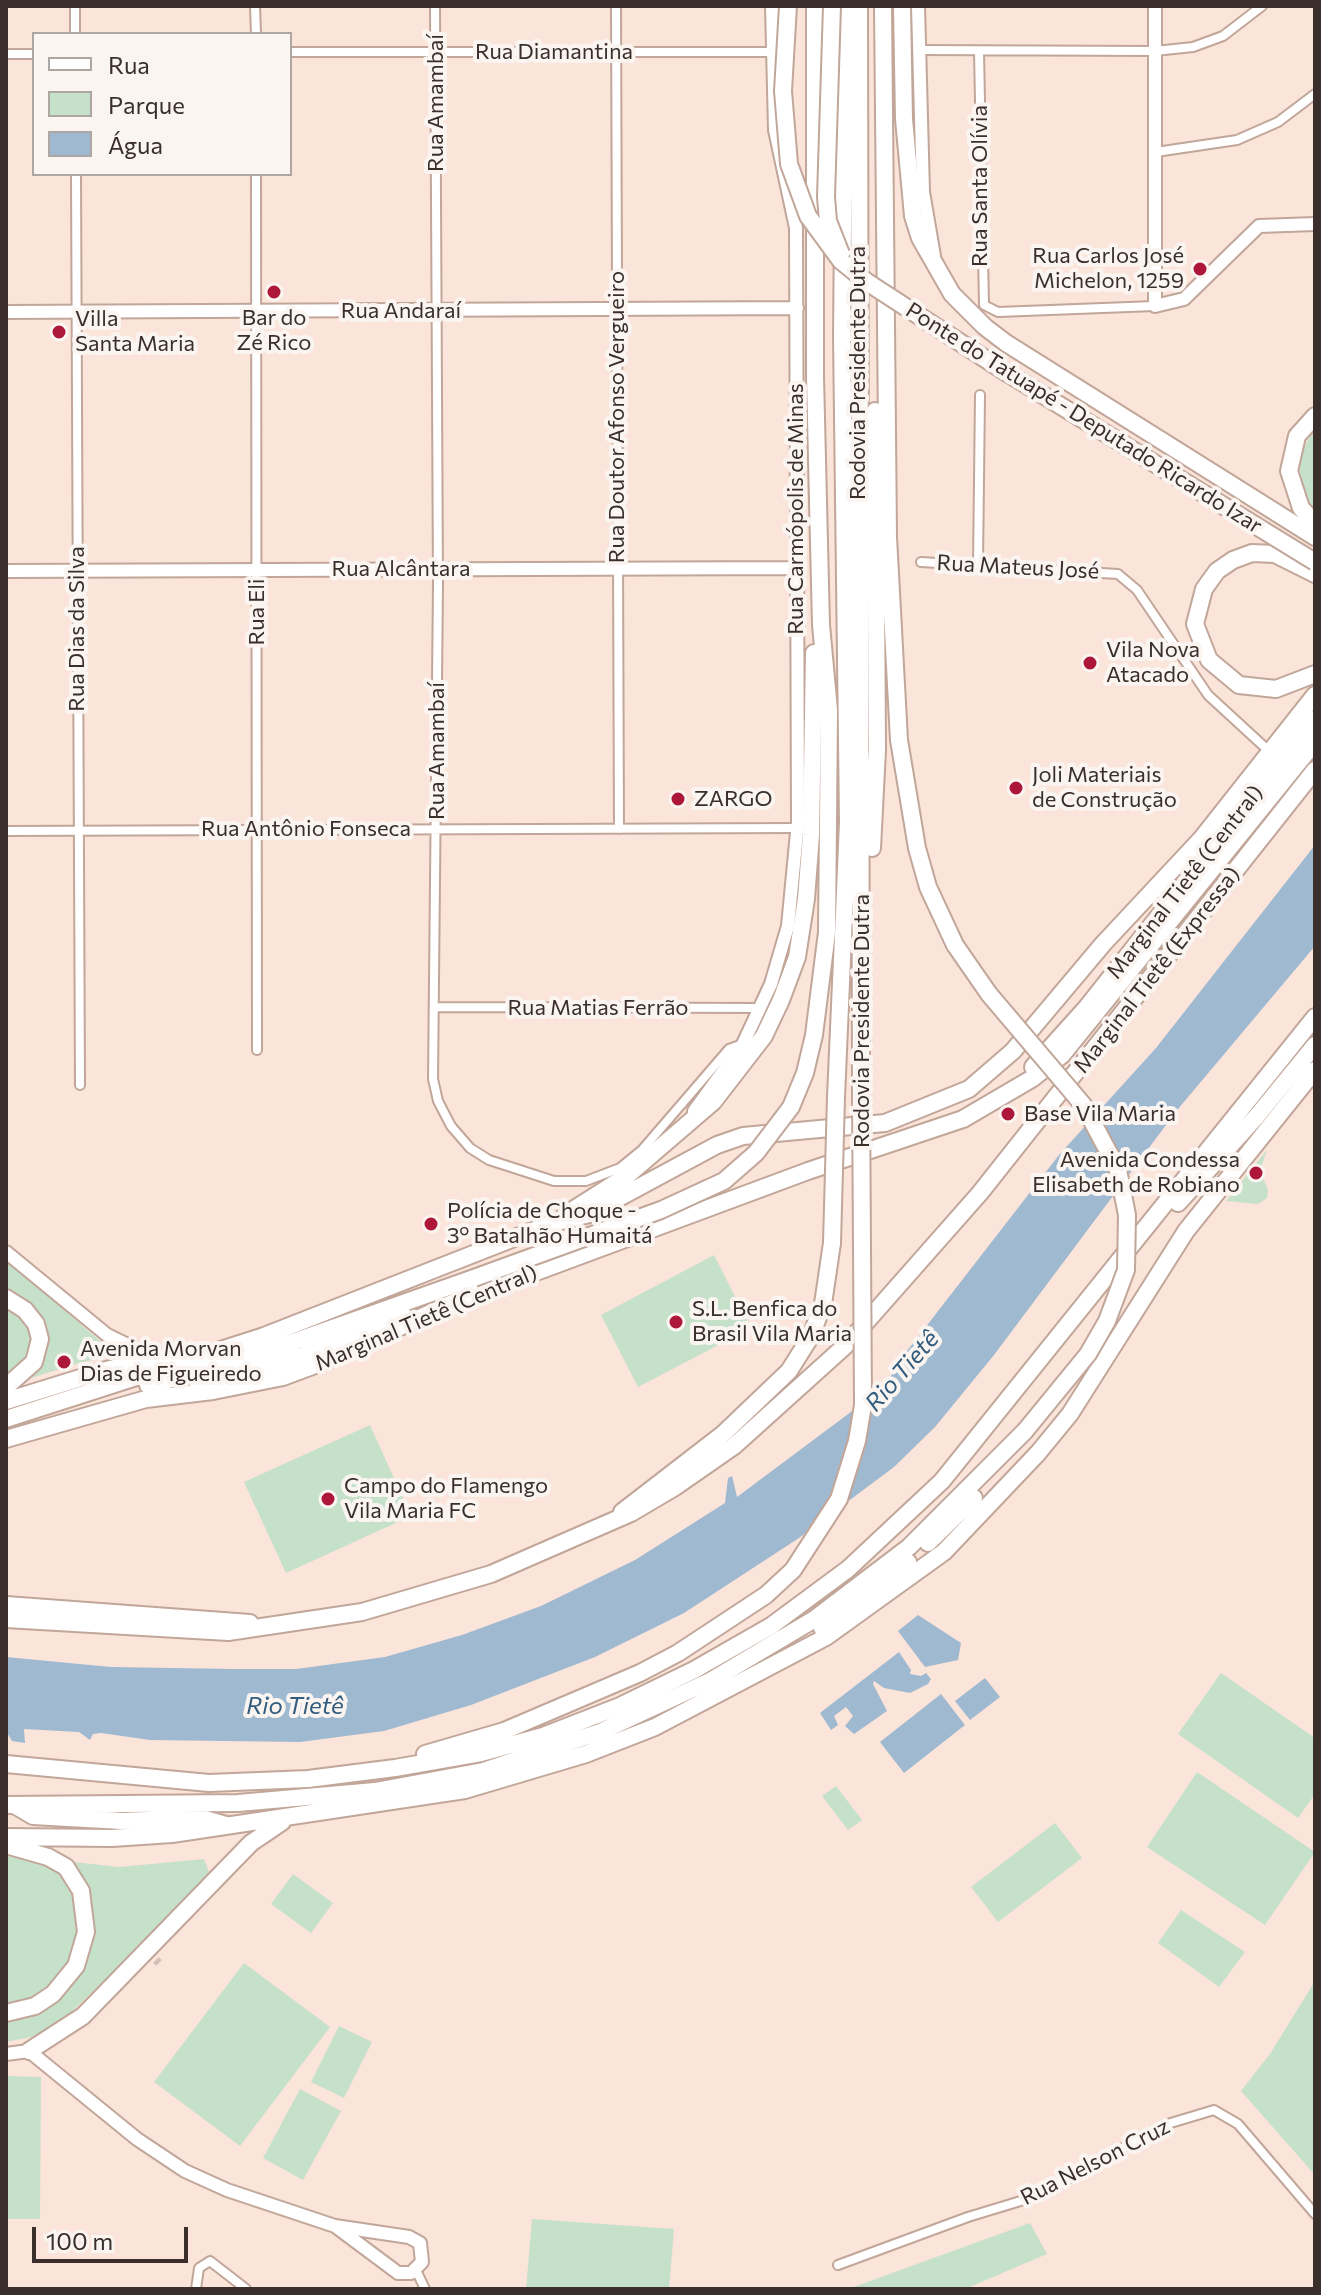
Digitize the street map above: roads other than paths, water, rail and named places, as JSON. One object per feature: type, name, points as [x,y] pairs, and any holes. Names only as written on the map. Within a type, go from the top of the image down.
[{"type":"highway","name":"Ponte do Tatuapé - Deputado Ricardo Izar","points":[[788,6],[783,105],[789,164],[808,216],[822,240],[867,282],[1004,371],[1315,562]]},
{"type":"highway","name":"Rodovia Presidente Dutra","points":[[815,6],[815,377],[821,625]]},
{"type":"highway","points":[[832,6],[826,197],[832,233],[848,266]]},
{"type":"highway","name":"Rodovia Presidente Dutra","points":[[612,1521],[632,1502],[723,1434],[789,1371],[804,1350],[823,1304],[832,1243],[848,822],[842,348],[845,6]]},
{"type":"highway","name":"Rodovia Presidente Dutra","points":[[395,1768],[411,1757],[504,1731],[640,1673],[731,1621],[793,1570],[839,1499],[857,1441],[863,1405],[863,961],[857,337],[859,6]]},
{"type":"highway","name":"Rodovia Presidente Dutra","points":[[883,6],[888,537],[899,740],[924,874],[955,945],[989,994],[1084,1106],[1103,1135],[1118,1170],[1127,1215],[1126,1270],[1107,1321],[1088,1354],[1025,1431],[985,1473]]},
{"type":"highway","name":"Ponte do Tatuapé - Deputado Ricardo Izar","points":[[902,6],[908,187],[920,238],[939,275],[965,309],[1006,343],[1315,537]]},
{"type":"highway","points":[[863,961],[870,917],[877,750],[876,319],[884,262]]},
{"type":"highway","points":[[1315,416],[1297,436],[1289,471],[1301,508],[1315,523]]},
{"type":"highway","points":[[1315,574],[1275,554],[1252,553],[1217,571],[1197,606],[1195,624],[1200,643],[1224,675],[1239,685],[1276,689],[1315,674]]},
{"type":"highway","points":[[12,1417],[228,1365],[400,1301],[467,1281],[673,1206],[724,1181],[756,1153],[791,1107],[805,1073],[814,1035],[827,932],[829,710],[821,625]]},
{"type":"highway","points":[[550,1224],[654,1155],[713,1102],[752,1055],[781,1000],[797,957],[811,835],[814,649],[821,625]]},
{"type":"highway","points":[[12,1417],[215,1353],[550,1224],[589,1214],[688,1159],[743,1136],[885,1123],[950,1100],[969,1089],[1013,1051],[1065,988],[1202,838],[1315,695]]},
{"type":"highway","name":"Marginal Tietê (Central)","points":[[1058,1050],[1232,820],[1315,719]]},
{"type":"highway","name":"Marginal Tietê (Central)","points":[[6,1439],[146,1399],[213,1391],[283,1377],[464,1298],[794,1176],[938,1129],[1013,1089],[1058,1050],[1315,742]]},
{"type":"highway","name":"Marginal Tietê (Expressa)","points":[[6,1619],[215,1632],[247,1631],[267,1625],[323,1619],[418,1598],[491,1574],[646,1506],[734,1446],[845,1346],[1010,1156],[1315,770]]},
{"type":"highway","points":[[1065,988],[1077,982],[1232,820]]},
{"type":"highway","points":[[6,1764],[209,1783],[308,1779],[395,1768],[481,1753],[543,1736],[620,1706],[694,1670],[771,1626],[848,1569],[902,1521],[964,1455],[1315,1017]]},
{"type":"highway","points":[[1159,1213],[1180,1202],[1315,1045]]},
{"type":"highway","points":[[6,1837],[112,1838],[232,1827],[465,1790],[586,1754],[655,1727],[785,1660],[853,1620],[917,1575],[944,1552],[1015,1478],[1070,1414],[1186,1231],[1315,1070]]},
{"type":"highway","points":[[146,1399],[302,1356],[467,1281]]},
{"type":"highway","points":[[6,1298],[25,1310],[36,1324],[40,1339],[34,1362],[6,1387]]},
{"type":"highway","points":[[6,1401],[155,1358],[215,1353]]},
{"type":"highway","points":[[746,1662],[769,1639],[884,1552],[956,1478],[964,1455]]},
{"type":"highway","points":[[785,1660],[797,1645],[890,1578],[950,1524],[977,1495],[985,1473]]},
{"type":"highway","points":[[10,1805],[238,1803],[361,1792],[443,1780],[509,1764],[600,1732],[681,1697],[746,1662],[813,1620],[889,1564],[985,1473]]},
{"type":"highway","points":[[6,1605],[267,1625]]},
{"type":"highway","points":[[10,1805],[33,1816],[122,1821],[201,1818],[232,1827]]},
{"type":"highway","points":[[29,2051],[83,2016],[251,1843],[289,1817]]},
{"type":"highway","points":[[6,1845],[48,1857],[66,1867],[81,1891],[86,1932],[76,1966],[53,1994],[35,2006],[6,2013]]},
{"type":"street","points":[[75,6],[75,32]]},
{"type":"street","points":[[255,6],[256,32]]},
{"type":"street","name":"Rua Amambaí","points":[[435,6],[438,569],[433,1079],[451,1126],[470,1148],[489,1160],[562,1182],[600,1179],[620,1168],[674,1116],[729,1049],[743,1044]]},
{"type":"street","name":"Rua Doutor Afonso Vergueiro","points":[[616,6],[619,829]]},
{"type":"street","name":"Rua Carmópolis de Minas","points":[[760,1008],[781,957],[788,926],[798,828],[796,228],[775,130],[770,52],[772,6]]},
{"type":"street","points":[[918,6],[923,192],[939,275]]},
{"type":"street","points":[[1155,6],[1155,306],[1174,304],[1184,299],[1259,226],[1315,224]]},
{"type":"street","points":[[919,50],[1155,51],[1207,44],[1262,6]]},
{"type":"street","name":"Rua Santa Olívia","points":[[979,51],[981,297],[984,305],[998,312],[1155,306]]},
{"type":"street","name":"Rua Diamantina","points":[[292,52],[770,52]]},
{"type":"street","points":[[6,54],[32,54]]},
{"type":"street","points":[[1156,152],[1224,143],[1263,131],[1315,94]]},
{"type":"street","name":"Rua Dias da Silva","points":[[76,176],[80,1085]]},
{"type":"street","name":"Rua Eli","points":[[256,176],[257,1050]]},
{"type":"street","name":"Rua Andaraí","points":[[6,312],[797,308]]},
{"type":"street","points":[[978,565],[980,395]]},
{"type":"street","name":"Rua Mateus José","points":[[921,562],[1106,571],[1128,580],[1208,695],[1270,752]]},
{"type":"street","name":"Rua Alcântara","points":[[6,571],[796,568]]},
{"type":"street","name":"Rua Antônio Fonseca","points":[[6,831],[798,828]]},
{"type":"street","name":"Rua Matias Ferrão","points":[[436,1007],[760,1008]]},
{"type":"street","name":"Rua Amambaí","points":[[654,1155],[698,1107],[743,1044],[760,1008]]},
{"type":"street","points":[[6,1252],[107,1335],[155,1358]]},
{"type":"street","points":[[6,2054],[29,2051],[137,2139],[185,2171],[227,2190],[335,2226],[387,2231],[416,2239],[423,2256],[416,2270]]},
{"type":"street","name":"Rua Nelson Cruz","points":[[838,2265],[968,2217],[1037,2196],[1164,2125],[1214,2110],[1238,2124],[1315,2214]]},
{"type":"street","points":[[335,2226],[398,2273],[416,2270]]},
{"type":"street","points":[[196,2289],[202,2264],[214,2262],[246,2289]]},
{"type":"street","points":[[416,2270],[425,2289]]},
{"type":"water","name":"Rio Tietê","points":[[1315,845],[1315,946],[1178,1109],[994,1355],[935,1427],[894,1467],[799,1538],[684,1613],[595,1657],[471,1705],[384,1731],[300,1742],[150,1740],[101,1733],[93,1734],[90,1740],[79,1732],[24,1729],[25,1743],[12,1741],[6,1731],[6,1657],[111,1667],[296,1669],[385,1657],[462,1635],[541,1606],[635,1560],[725,1503],[728,1478],[732,1476],[737,1497],[887,1385],[897,1364],[1059,1155],[1156,1048]]},
{"type":"water","points":[[918,1615],[961,1643],[958,1660],[925,1667],[898,1631]]},
{"type":"water","points":[[899,1652],[911,1670],[910,1674],[921,1676],[926,1673],[931,1679],[928,1684],[910,1693],[884,1688],[874,1681],[887,1711],[854,1734],[845,1726],[853,1716],[846,1707],[834,1716],[838,1725],[831,1730],[820,1713]]},
{"type":"water","points":[[985,1678],[1000,1697],[970,1720],[955,1701]]},
{"type":"water","points":[[941,1694],[965,1725],[904,1773],[880,1742]]},
{"type":"tunnel","points":[[156,1960],[159,1963]]},
{"type":"place","name":"Rua Carlos José Michelon, 1259","points":[[1200,269]]},
{"type":"place","name":"Bar do Zé Rico","points":[[274,292]]},
{"type":"place","name":"Villa Santa Maria","points":[[59,332]]},
{"type":"place","name":"Vila Nova Atacado","points":[[1090,663]]},
{"type":"place","name":"Joli Materiais de Construção","points":[[1016,788]]},
{"type":"place","name":"ZARGO","points":[[678,799]]},
{"type":"place","name":"Base Vila Maria","points":[[1008,1114]]},
{"type":"place","name":"Avenida Condessa Elisabeth de Robiano","points":[[1256,1173]]},
{"type":"place","name":"Polícia de Choque - 3º Batalhão Humaitá","points":[[431,1224]]},
{"type":"place","name":"S.L. Benfica do Brasil Vila Maria","points":[[676,1322]]},
{"type":"place","name":"Avenida Morvan Dias de Figueiredo","points":[[64,1362]]},
{"type":"place","name":"Campo do Flamengo Vila Maria FC","points":[[328,1499]]}]
